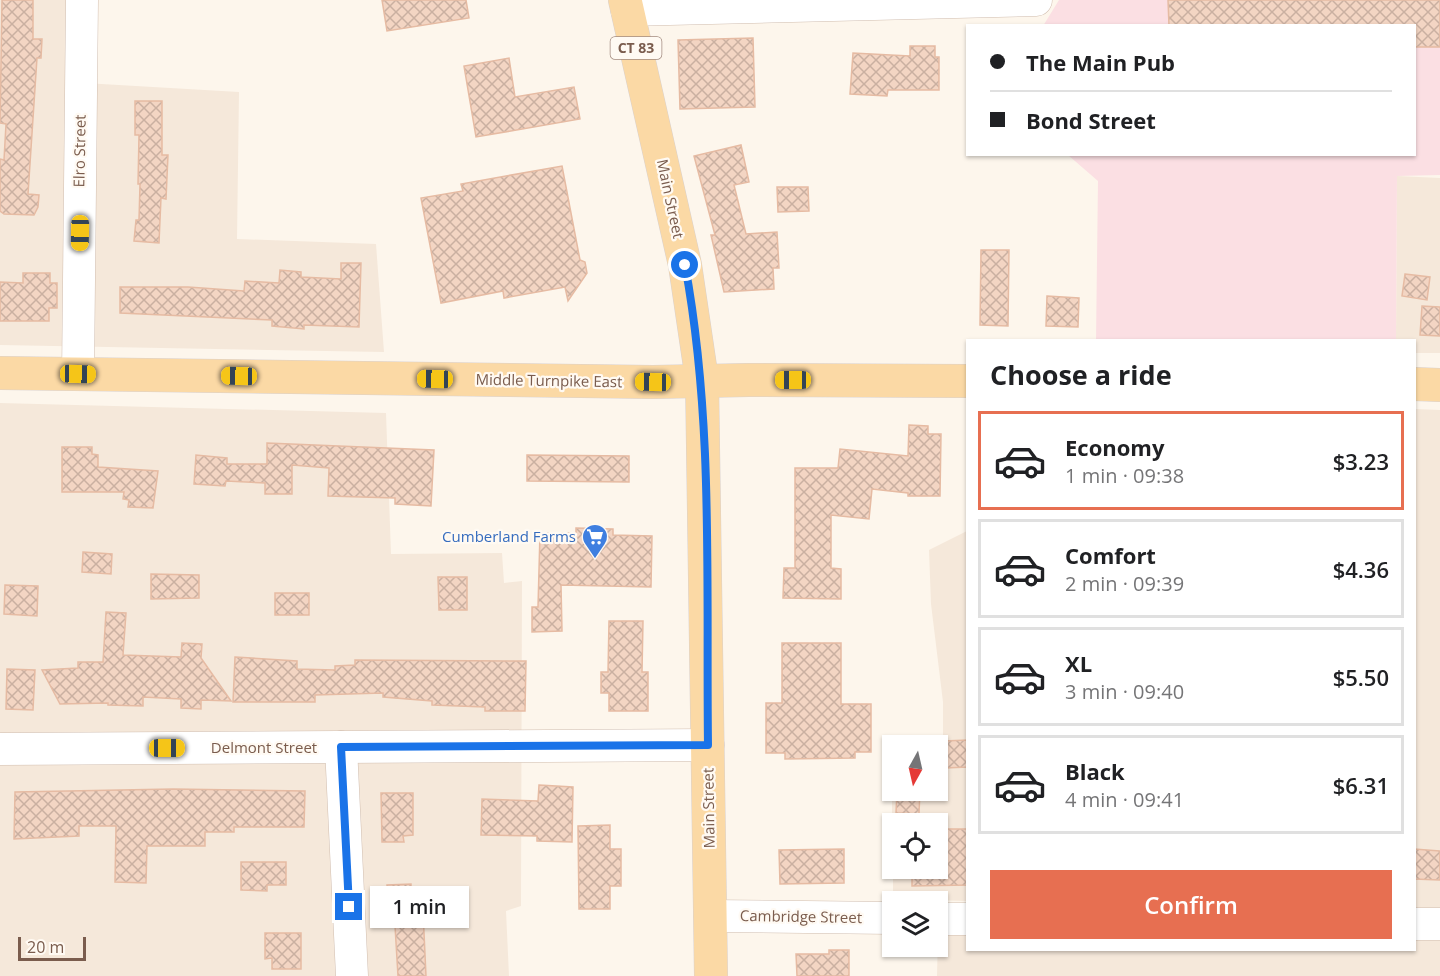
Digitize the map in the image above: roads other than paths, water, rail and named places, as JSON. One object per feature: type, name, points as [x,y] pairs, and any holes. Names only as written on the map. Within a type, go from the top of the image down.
[{"type":"main road","name":"Main Street","points":[[626,5],[685,265],[702,382],[711,976]]},
{"type":"main road","name":"Middle Turnpike East","points":[[0,374],[702,382],[966,381]]},
{"type":"main road","points":[[1416,384],[1440,385]]},
{"type":"street","name":"Elro Street","points":[[78,374],[82,0]]},
{"type":"street","points":[[626,5],[1036,1]]},
{"type":"street","name":"Delmont Street","points":[[0,749],[708,745]]},
{"type":"street","points":[[341,747],[352,976]]},
{"type":"street","name":"Cambridge Street","points":[[710,916],[882,918]]},
{"type":"street","points":[[948,919],[966,919]]},
{"type":"street","points":[[1416,924],[1440,924]]},
{"type":"place","name":"Cumberland Farms","points":[[595,560]]}]
